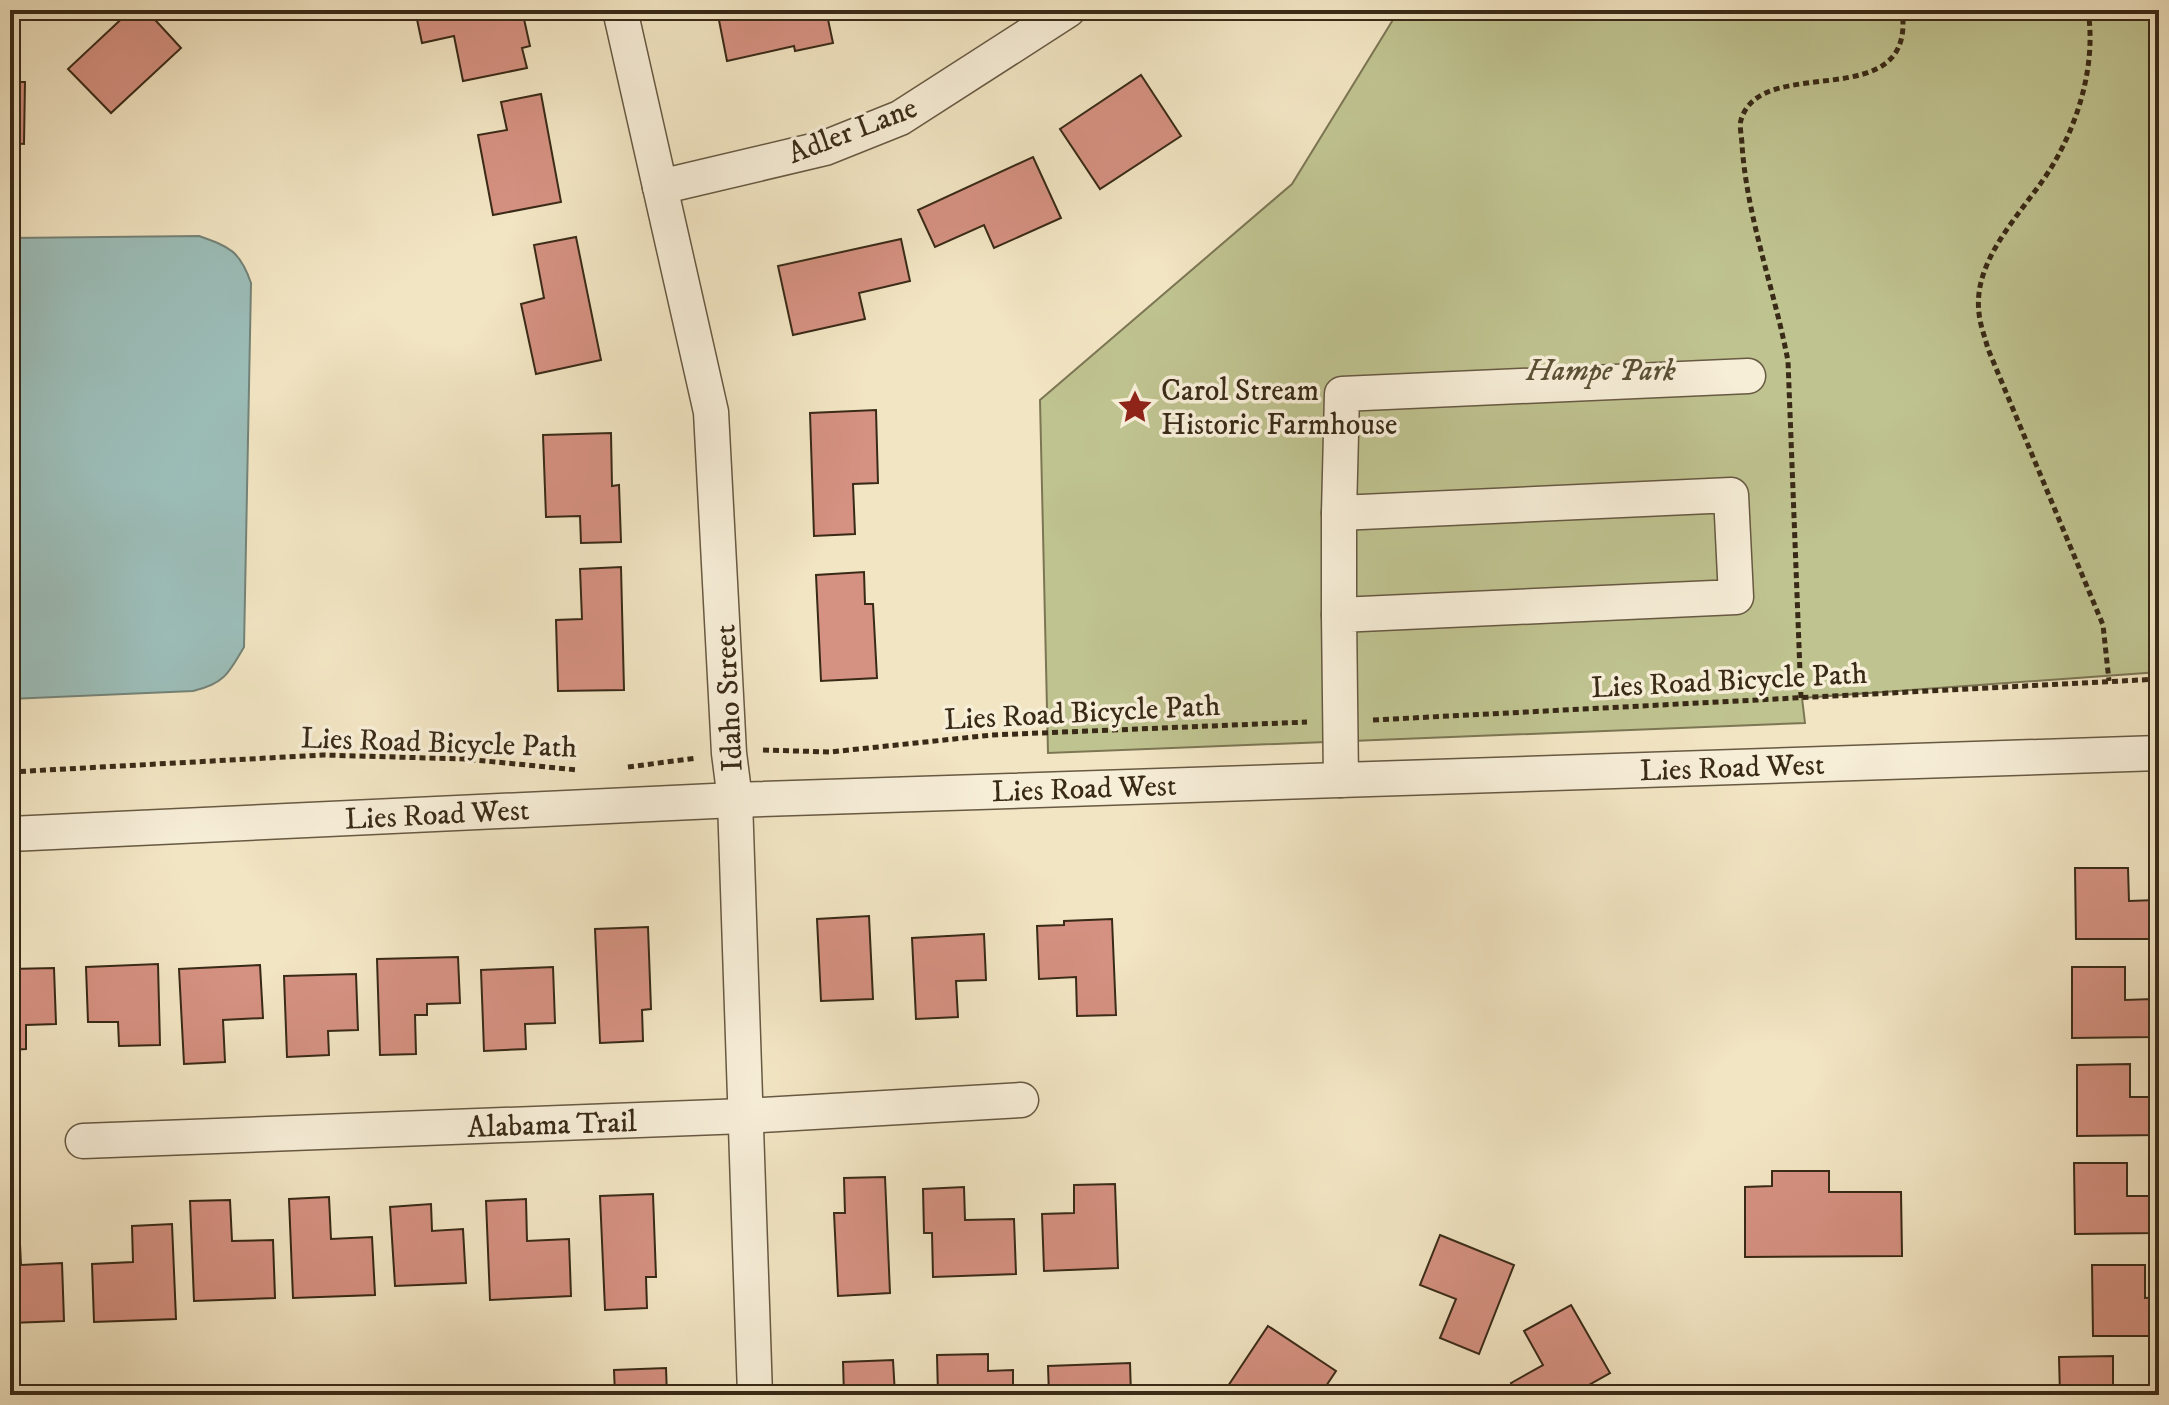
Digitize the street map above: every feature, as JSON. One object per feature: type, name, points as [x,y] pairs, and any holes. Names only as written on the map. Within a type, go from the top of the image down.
[{"type":"street","name":"Idaho Street","points":[[620,10],[711,412],[729,753],[735,800],[755,1395]]},
{"type":"street","name":"Adler Lane","points":[[660,187],[825,148],[900,118],[1068,10]]},
{"type":"street","points":[[1341,780],[1339,513],[1342,394],[1748,376]]},
{"type":"street","points":[[1339,513],[1731,495],[1736,597],[1339,615]]},
{"type":"street","name":"Lies Road West","points":[[10,834],[735,800],[2159,753]]},
{"type":"street","name":"Alabama Trail","points":[[83,1141],[744,1116],[1021,1100]]},
{"type":"path","points":[[1801,698],[1788,361],[1778,308],[1756,235],[1743,164],[1741,120],[1758,96],[1805,83],[1867,75],[1891,59],[1904,27],[1902,10]]},
{"type":"path","points":[[2088,10],[2088,76],[2073,123],[2054,163],[2001,238],[1983,277],[1978,311],[1988,349],[2103,625],[2109,681]]},
{"type":"path","name":"Lies Road Bicycle Path","points":[[621,768],[784,748],[830,752],[871,750],[992,735],[1340,721],[2159,679]]},
{"type":"path","name":"Lies Road Bicycle Path","points":[[10,772],[323,755],[465,759],[582,770]]},
{"type":"green space","name":"Hampe Park","points":[[1399,10],[2159,10],[2159,672],[1802,698],[1805,723],[1048,753],[1040,400],[1292,184]]},
{"type":"water","points":[[199,236],[219,243],[238,257],[251,283],[244,647],[219,681],[193,691],[10,699],[10,238]]},
{"type":"building","points":[[131,10],[146,10],[181,48],[111,113],[68,69]]},
{"type":"building","points":[[415,10],[522,10],[530,46],[522,48],[527,68],[463,81],[454,36],[422,43]]},
{"type":"building","points":[[717,10],[826,10],[833,43],[795,51],[794,46],[727,61]]},
{"type":"building","points":[[1141,75],[1181,136],[1100,189],[1060,129]]},
{"type":"building","points":[[10,82],[25,82],[24,144],[10,143]]},
{"type":"building","points":[[541,94],[561,202],[493,215],[478,135],[507,130],[501,102]]},
{"type":"building","points":[[1033,157],[1061,218],[994,248],[984,225],[935,247],[918,210]]},
{"type":"building","points":[[576,237],[601,360],[536,374],[521,304],[544,298],[534,245]]},
{"type":"building","points":[[901,239],[910,281],[859,293],[865,319],[793,335],[778,266]]},
{"type":"building","points":[[876,410],[878,483],[853,484],[855,534],[814,536],[810,413]]},
{"type":"building","points":[[611,433],[612,486],[619,485],[621,542],[581,543],[580,516],[546,517],[543,435]]},
{"type":"building","points":[[621,567],[624,690],[558,691],[556,620],[582,619],[580,569]]},
{"type":"building","points":[[864,572],[865,604],[873,604],[877,678],[821,681],[816,575]]},
{"type":"building","points":[[2075,868],[2128,868],[2129,901],[2156,900],[2156,939],[2076,939]]},
{"type":"building","points":[[869,916],[873,999],[821,1001],[817,919]]},
{"type":"building","points":[[1112,919],[1116,1015],[1077,1016],[1076,977],[1039,979],[1037,926],[1064,925],[1064,921]]},
{"type":"building","points":[[648,927],[651,1009],[642,1010],[643,1041],[600,1043],[595,929]]},
{"type":"building","points":[[984,934],[986,980],[956,981],[958,1017],[916,1019],[912,938]]},
{"type":"building","points":[[458,957],[460,1003],[427,1004],[427,1015],[415,1015],[416,1054],[380,1055],[377,959]]},
{"type":"building","points":[[158,964],[160,1045],[119,1046],[118,1022],[88,1022],[86,967]]},
{"type":"building","points":[[260,965],[263,1018],[223,1020],[225,1062],[184,1064],[179,969]]},
{"type":"building","points":[[553,967],[555,1023],[525,1024],[526,1049],[484,1051],[481,970]]},
{"type":"building","points":[[2072,967],[2125,967],[2125,1000],[2152,999],[2153,1037],[2072,1038]]},
{"type":"building","points":[[54,968],[56,1024],[26,1025],[26,1049],[10,1050],[10,969]]},
{"type":"building","points":[[356,974],[358,1030],[328,1031],[329,1055],[287,1057],[284,976]]},
{"type":"building","points":[[2130,1064],[2130,1097],[2157,1097],[2158,1135],[2077,1136],[2077,1065]]},
{"type":"building","points":[[2074,1163],[2127,1163],[2127,1196],[2155,1196],[2155,1233],[2075,1234]]},
{"type":"building","points":[[1772,1171],[1829,1171],[1829,1192],[1901,1192],[1902,1256],[1745,1257],[1745,1187],[1772,1186]]},
{"type":"building","points":[[885,1177],[890,1293],[838,1296],[834,1213],[845,1213],[844,1178]]},
{"type":"building","points":[[1115,1184],[1118,1268],[1044,1271],[1042,1214],[1074,1213],[1074,1185]]},
{"type":"building","points":[[964,1187],[965,1220],[1014,1219],[1016,1274],[933,1277],[932,1233],[924,1233],[923,1189]]},
{"type":"building","points":[[653,1194],[656,1277],[646,1277],[647,1308],[605,1310],[600,1196]]},
{"type":"building","points":[[329,1197],[331,1239],[372,1237],[375,1295],[293,1298],[289,1199]]},
{"type":"building","points":[[526,1199],[527,1241],[569,1239],[571,1296],[490,1300],[486,1201]]},
{"type":"building","points":[[230,1200],[232,1241],[273,1240],[275,1298],[194,1301],[190,1201]]},
{"type":"building","points":[[431,1204],[432,1231],[463,1229],[466,1283],[395,1286],[390,1207]]},
{"type":"building","points":[[19,1223],[21,1265],[62,1263],[64,1321],[10,1323],[10,1224]]},
{"type":"building","points":[[172,1224],[176,1319],[94,1322],[92,1264],[133,1262],[132,1226]]},
{"type":"building","points":[[1440,1235],[1514,1265],[1479,1354],[1440,1338],[1456,1299],[1420,1285]]},
{"type":"building","points":[[2092,1265],[2145,1265],[2145,1298],[2159,1297],[2159,1336],[2093,1336]]},
{"type":"building","points":[[1571,1305],[1610,1373],[1571,1395],[1518,1395],[1511,1383],[1543,1365],[1524,1331]]},
{"type":"building","points":[[1268,1326],[1336,1371],[1320,1395],[1299,1395],[1291,1390],[1288,1395],[1240,1395],[1228,1386]]},
{"type":"building","points":[[988,1354],[988,1371],[1013,1370],[1013,1395],[938,1395],[937,1355]]},
{"type":"building","points":[[2113,1356],[2113,1395],[2060,1395],[2059,1357]]},
{"type":"building","points":[[893,1360],[895,1395],[844,1395],[843,1362]]},
{"type":"building","points":[[1130,1363],[1131,1395],[1049,1395],[1048,1366]]},
{"type":"building","points":[[666,1368],[667,1395],[615,1395],[614,1370]]},
{"type":"place","name":"Carol Stream Historic Farmhouse","points":[[1135,407]]}]
